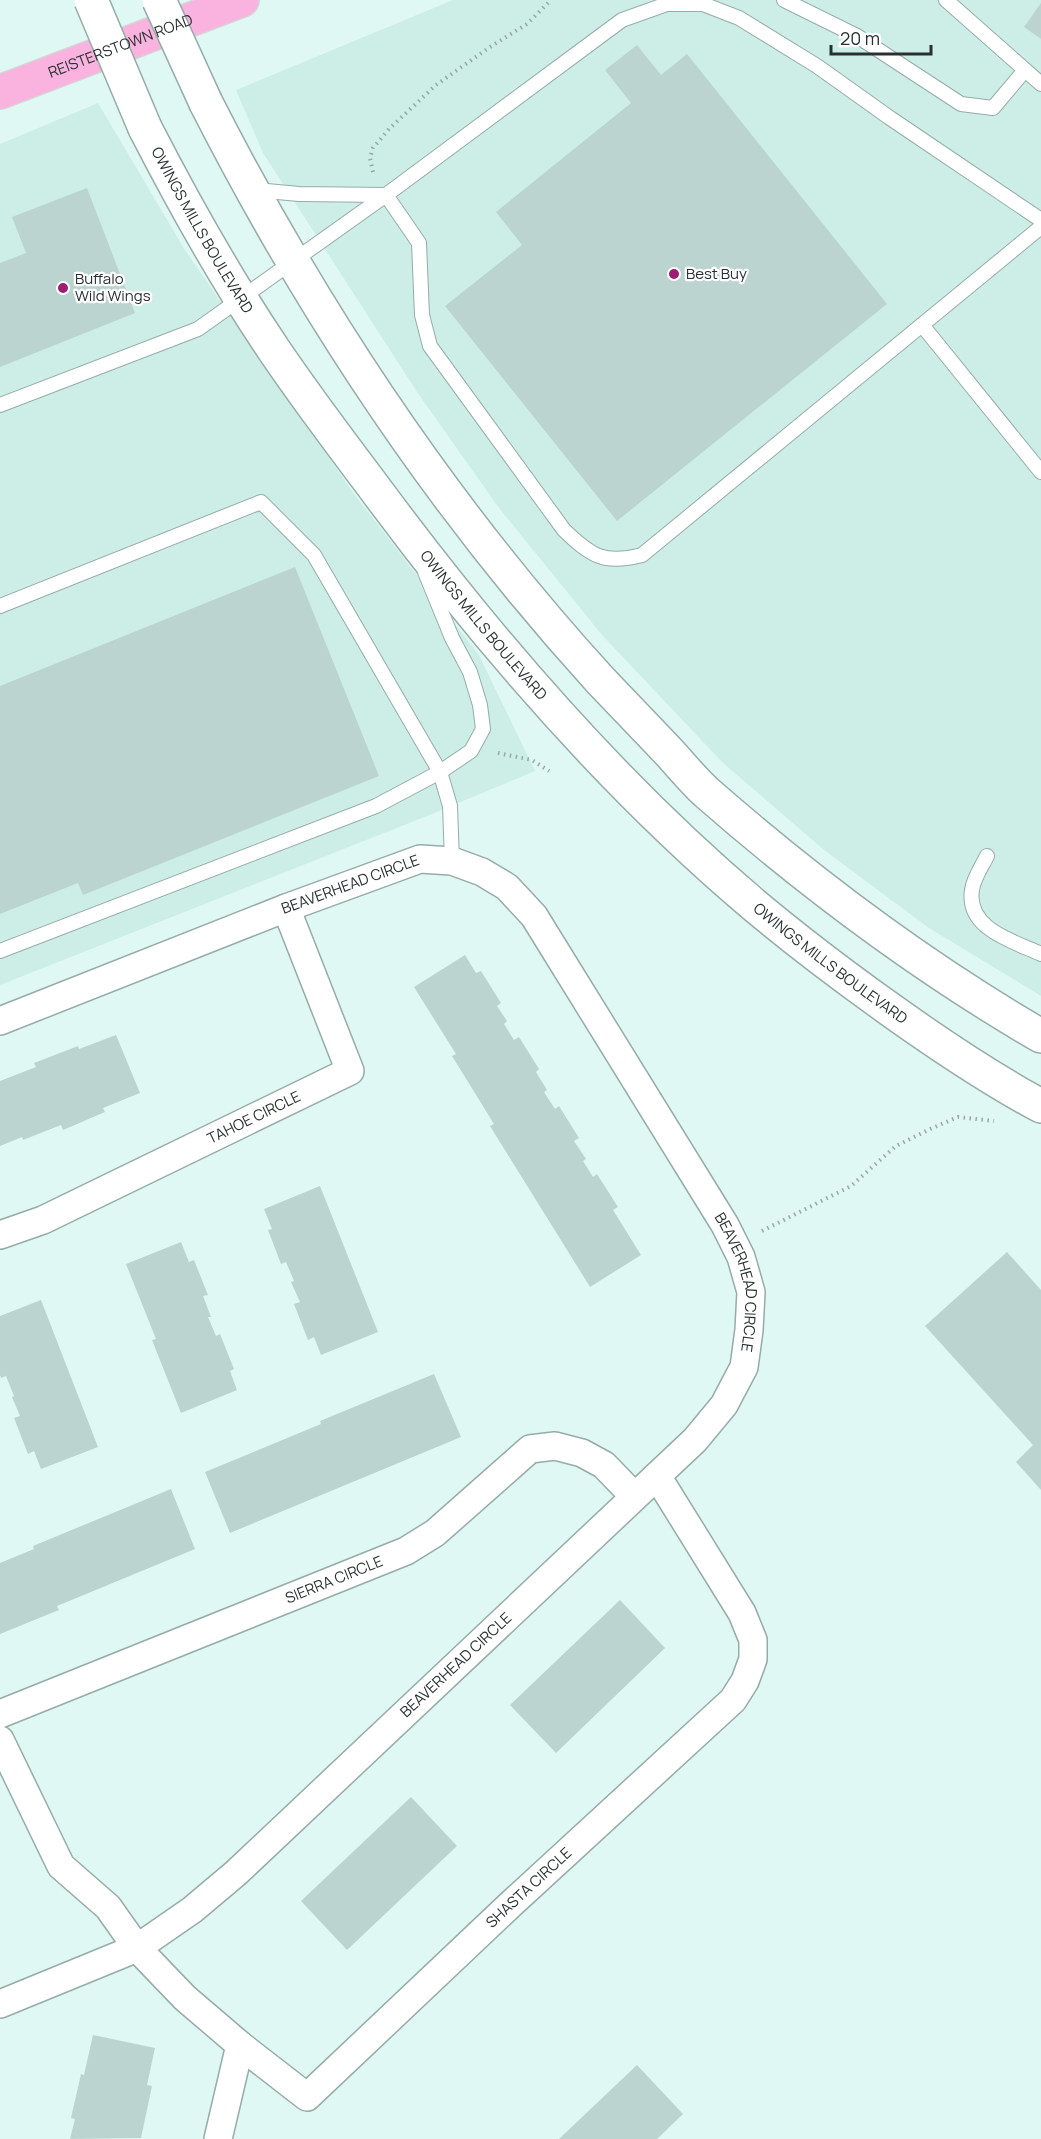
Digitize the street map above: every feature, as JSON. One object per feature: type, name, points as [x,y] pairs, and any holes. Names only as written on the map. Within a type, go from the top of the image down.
[{"type":"main road","name":"OWINGS MILLS BOULEVARD","points":[[91,0],[145,128],[240,298],[274,350],[409,535],[532,684],[642,801],[705,862],[798,941],[964,1061],[1041,1106]]},
{"type":"main road","points":[[159,0],[206,103],[251,189],[337,334],[384,405],[487,547],[563,639],[704,790],[860,918],[1002,1013],[1041,1036]]},
{"type":"main road","name":"REISTERSTOWN ROAD","points":[[0,92],[242,0]]},
{"type":"street","name":"BEAVERHEAD CIRCLE","points":[[0,1021],[286,908],[420,858],[452,861],[482,872],[507,887],[534,916],[725,1225],[741,1257],[751,1292],[744,1367],[724,1405],[695,1440],[236,1873],[192,1910],[137,1948],[0,2004]]},
{"type":"street","name":"TAHOE CIRCLE","points":[[0,1235],[43,1221],[350,1071],[286,908]]},
{"type":"street","name":"SIERRA CIRCLE","points":[[0,1714],[405,1551],[435,1533],[530,1449],[555,1446],[582,1453],[604,1465],[634,1496]]},
{"type":"street","name":"SHASTA CIRCLE","points":[[137,1948],[185,1998],[240,2045],[307,2097],[511,1904],[733,1700],[745,1681],[753,1659],[753,1640],[742,1614],[657,1476]]},
{"type":"street","points":[[0,1740],[62,1866],[108,1907],[137,1948]]},
{"type":"street","points":[[218,2139],[240,2045]]},
{"type":"lane","points":[[784,0],[856,36],[961,104],[993,108],[1025,70]]},
{"type":"lane","points":[[946,0],[1041,84]]},
{"type":"lane","points":[[0,405],[198,329],[386,195],[622,20],[668,4],[704,4],[739,18],[817,66],[1041,220]]},
{"type":"lane","points":[[251,189],[299,194],[386,195]]},
{"type":"lane","points":[[386,195],[419,243],[422,315],[430,346],[564,530],[582,547],[602,558],[620,561],[642,555],[1041,227]]},
{"type":"lane","points":[[922,325],[1041,472]]},
{"type":"lane","points":[[0,606],[261,502],[314,555],[440,772],[450,806],[452,861]]},
{"type":"lane","points":[[0,951],[376,806],[440,772],[471,751],[483,729],[480,705],[470,672],[452,638],[409,535]]},
{"type":"lane","points":[[987,856],[972,889],[972,908],[980,921],[997,933],[1041,954]]},
{"type":"path","points":[[386,195],[372,170],[370,158],[373,148],[383,135],[436,85],[527,24],[551,0]]},
{"type":"path","points":[[471,751],[510,754],[532,760],[549,771]]},
{"type":"path","points":[[734,1245],[851,1186],[896,1146],[930,1128],[958,1117],[997,1121]]},
{"type":"shaded area","points":[[453,0],[1041,0],[1041,996],[929,928],[824,850],[722,762],[602,635],[499,508],[417,392],[263,153],[236,90]]},
{"type":"shaded area","points":[[98,103],[185,250],[354,494],[479,655],[535,771],[0,985],[0,144]]},
{"type":"building","points":[[1041,3],[1041,39],[1024,27]]},
{"type":"building","name":"Best Buy","points":[[637,45],[661,75],[687,54],[887,304],[617,521],[445,306],[522,245],[496,212],[631,103],[605,70]]},
{"type":"building","name":"Buffalo Wild Wings","points":[[87,188],[135,313],[0,367],[0,263],[26,253],[12,217]]},
{"type":"building","points":[[295,567],[379,776],[83,895],[78,883],[0,914],[0,686]]},
{"type":"building","points":[[465,955],[476,973],[481,971],[501,1003],[497,1006],[507,1021],[504,1024],[514,1040],[519,1037],[539,1069],[536,1072],[547,1090],[544,1092],[555,1109],[559,1106],[579,1138],[574,1141],[586,1159],[583,1161],[593,1177],[597,1174],[618,1207],[613,1210],[641,1255],[590,1287],[490,1126],[494,1124],[452,1056],[456,1054],[414,987]]},
{"type":"building","points":[[116,1035],[140,1093],[103,1108],[105,1112],[63,1130],[61,1125],[23,1140],[22,1137],[0,1146],[0,1081],[36,1067],[34,1063],[78,1046],[79,1049]]},
{"type":"building","points":[[320,1186],[378,1332],[321,1355],[314,1337],[308,1340],[294,1304],[300,1302],[291,1282],[294,1281],[286,1262],[281,1264],[268,1230],[272,1229],[264,1209]]},
{"type":"building","points":[[181,1242],[189,1262],[194,1260],[208,1295],[203,1296],[211,1317],[208,1317],[216,1336],[220,1334],[234,1369],[230,1371],[237,1390],[181,1413],[152,1340],[156,1339],[126,1264]]},
{"type":"building","points":[[1007,1252],[1041,1290],[1041,1490],[1016,1462],[1033,1445],[925,1326]]},
{"type":"building","points":[[41,1300],[98,1447],[41,1469],[34,1451],[28,1454],[14,1418],[20,1416],[12,1397],[14,1396],[6,1376],[1,1378],[0,1375],[0,1316]]},
{"type":"building","points":[[434,1374],[461,1437],[230,1533],[205,1472]]},
{"type":"building","points":[[171,1489],[195,1549],[57,1606],[59,1610],[0,1634],[0,1563],[34,1549],[33,1546]]},
{"type":"building","points":[[620,1600],[665,1648],[556,1753],[510,1705]]},
{"type":"building","points":[[411,1797],[457,1846],[347,1950],[301,1901]]},
{"type":"building","points":[[93,2035],[155,2048],[147,2085],[152,2086],[141,2138],[70,2139],[75,2119],[71,2118]]},
{"type":"building","points":[[637,2065],[683,2114],[657,2139],[559,2139]]},
{"type":"place","name":"Best Buy","points":[[674,274]]},
{"type":"place","name":"Buffalo Wild Wings","points":[[63,288]]}]
